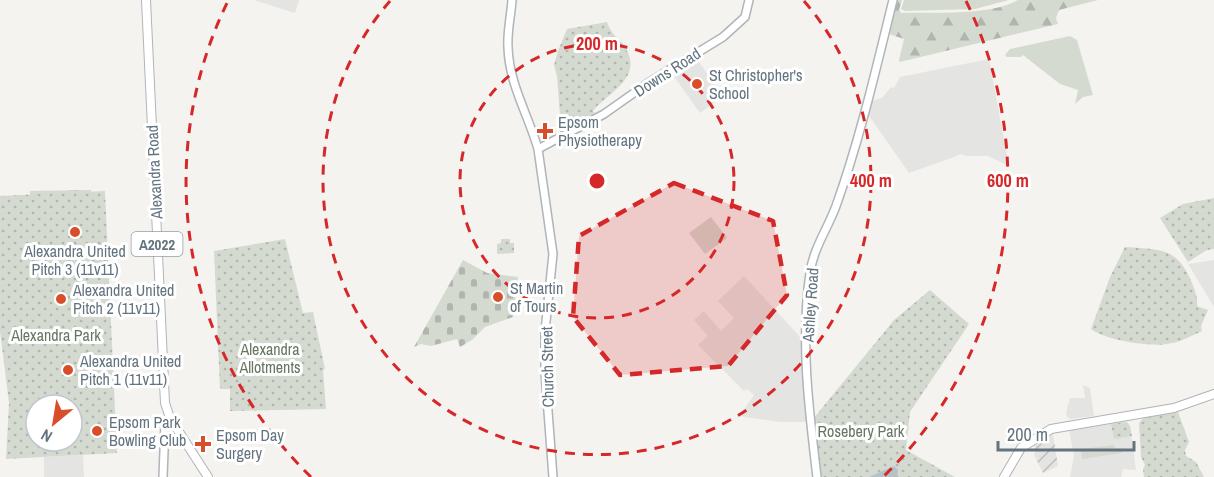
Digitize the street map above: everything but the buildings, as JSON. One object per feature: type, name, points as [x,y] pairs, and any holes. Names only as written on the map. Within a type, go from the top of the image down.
[{"type":"main road","name":"Alexandra Road","points":[[146,0],[165,403],[170,418],[208,477]]},
{"type":"main road","name":"Church Street","points":[[512,0],[507,36],[510,67],[517,94],[534,133],[538,149],[553,254],[545,331],[545,372],[553,477]]},
{"type":"main road","name":"Downs Road","points":[[538,149],[609,111],[656,78],[723,37],[745,17],[749,0]]},
{"type":"main road","name":"Ashley Road","points":[[818,477],[808,402],[806,339],[810,273],[816,252],[836,206],[856,141],[893,0]]},
{"type":"main road","points":[[1004,477],[1016,454],[1048,430],[1060,426],[1174,408],[1214,394]]},
{"type":"main road","points":[[163,477],[165,425],[170,418]]},
{"type":"highlighted area","points":[[674,183],[773,221],[787,295],[728,366],[620,375],[573,317],[579,236]]},
{"type":"shaded area","points":[[254,0],[299,0],[295,13]]},
{"type":"shaded area","name":"St Christopher's School","points":[[694,55],[723,96],[700,113],[670,71]]},
{"type":"shaded area","points":[[989,59],[1009,166],[988,156],[962,154],[909,173],[867,113],[871,101],[882,98],[891,87],[894,88],[900,77]]},
{"type":"shaded area","points":[[1214,260],[1214,307],[1188,264]]},
{"type":"shaded area","points":[[744,276],[803,340],[807,419],[805,422],[780,422],[739,416],[754,395],[747,389],[744,391],[698,345],[708,336],[694,320],[704,311],[721,331],[734,318],[718,301]]},
{"type":"shaded area","points":[[1083,385],[1090,388],[1094,416],[1071,419],[1066,413],[1070,398],[1085,398]]},
{"type":"shaded area","points":[[1125,422],[1130,426],[1136,470],[1123,469],[1121,477],[1070,477],[1074,456],[1069,430]]},
{"type":"shaded area","points":[[1053,434],[1058,466],[1043,473],[1034,455],[1036,450],[1033,443]]},
{"type":"shaded area","points":[[83,455],[84,477],[44,477],[44,457]]},
{"type":"shaded area","points":[[894,466],[898,470],[897,477],[869,477]]},
{"type":"green space","points":[[895,0],[902,0],[899,10],[901,13],[945,13],[992,9],[1018,0],[1098,0],[1059,10],[1056,18],[1058,24],[900,62],[904,39],[886,33]]},
{"type":"green space","points":[[904,0],[1009,0],[975,9],[905,11],[901,9]]},
{"type":"green space","points":[[607,22],[611,31],[624,45],[630,59],[627,77],[599,104],[593,111],[595,113],[561,129],[554,65],[567,29]]},
{"type":"green space","points":[[1070,36],[1077,40],[1093,95],[1083,97],[1075,104],[1078,90],[1060,84],[1023,55],[1007,57],[1005,55],[1010,49]]},
{"type":"green space","points":[[91,190],[92,198],[30,200],[30,191]]},
{"type":"green space","name":"Alexandra Park","points":[[105,191],[117,453],[6,459],[9,403],[0,331],[0,196]]},
{"type":"green space","points":[[1214,198],[1214,249],[1207,250],[1188,262],[1160,218],[1183,204]]},
{"type":"green space","points":[[711,217],[727,238],[705,254],[689,233]]},
{"type":"green space","name":"Alexandra Allotments","points":[[285,239],[303,313],[313,312],[325,369],[323,370],[326,409],[230,411],[230,389],[220,389],[214,251]]},
{"type":"green space","points":[[501,239],[510,239],[510,243],[514,243],[514,253],[497,254],[497,244],[501,243]]},
{"type":"green space","points":[[1125,247],[1166,252],[1180,262],[1192,283],[1197,297],[1197,306],[1208,310],[1201,326],[1202,331],[1176,342],[1159,345],[1116,339],[1091,329],[1110,277]]},
{"type":"green space","name":"St Martin of Tours","points":[[463,260],[487,273],[518,277],[513,317],[485,327],[472,340],[460,347],[457,339],[431,346],[421,344],[414,347]]},
{"type":"green space","name":"Rosebery Park","points":[[930,290],[969,324],[910,412],[906,450],[955,477],[821,477],[813,419],[894,320]]},
{"type":"green space","points":[[1178,412],[1189,442],[1185,450],[1186,456],[1196,462],[1204,477],[1144,477],[1145,465],[1141,457],[1139,423],[1143,418]]},
{"type":"green space","points":[[1127,422],[1132,436],[1114,439],[1111,424]]},
{"type":"green space","points":[[1114,445],[1115,449],[1121,448],[1122,453],[1082,459],[1081,449]]},
{"type":"place","name":"St Christopher's School","points":[[697,84]]},
{"type":"place","name":"Epsom Physiotherapy","points":[[545,131]]},
{"type":"place","name":"Alexandra United Pitch 3 (11v11)","points":[[75,232]]},
{"type":"place","name":"St Martin of Tours","points":[[498,297]]},
{"type":"place","name":"Alexandra United Pitch 2 (11v11)","points":[[61,299]]},
{"type":"place","name":"Alexandra United Pitch 1 (11v11)","points":[[68,370]]},
{"type":"place","name":"Epsom Park Bowling Club","points":[[97,431]]},
{"type":"place","name":"Epsom Day Surgery","points":[[203,444]]}]
